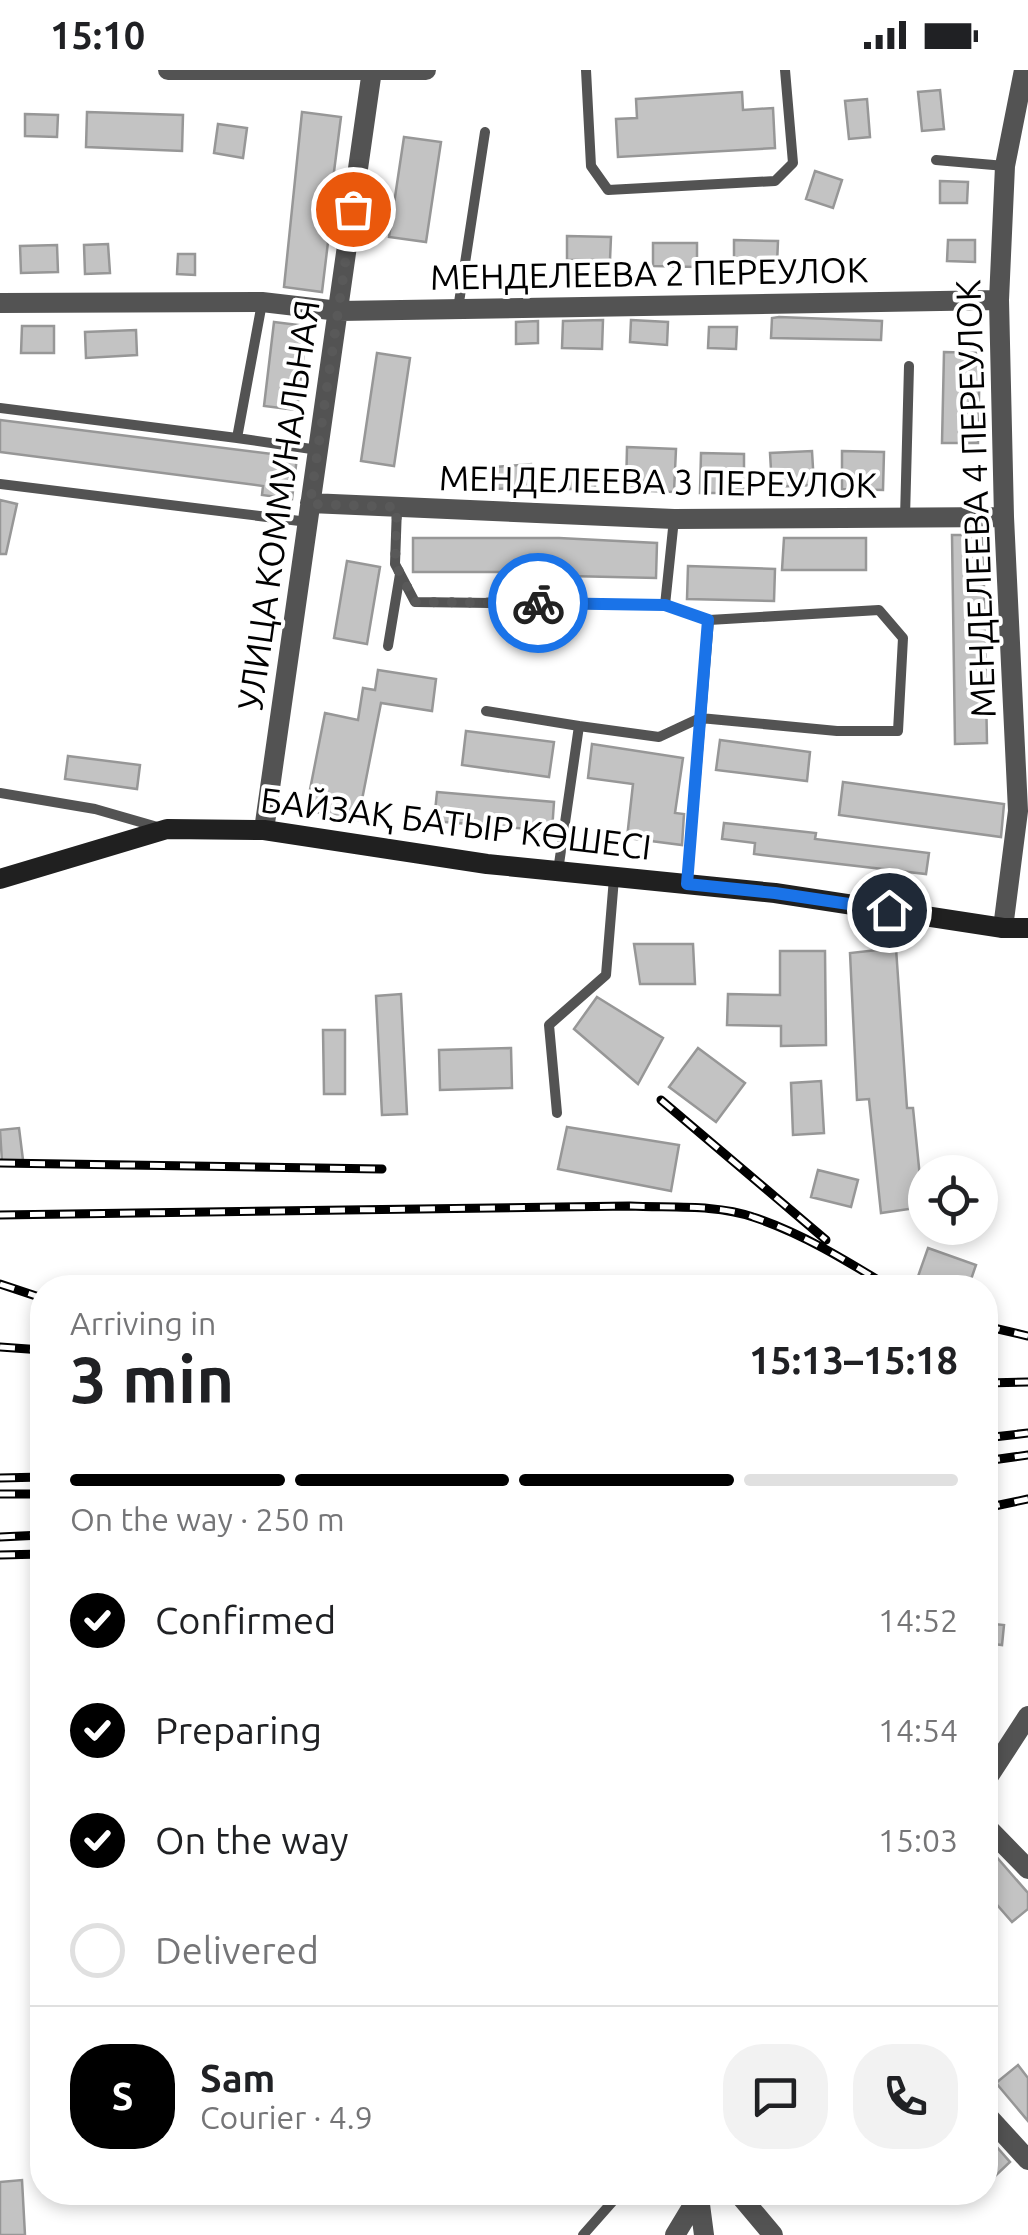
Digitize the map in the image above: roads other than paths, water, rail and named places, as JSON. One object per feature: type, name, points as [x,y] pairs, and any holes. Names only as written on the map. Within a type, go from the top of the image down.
[{"type":"main road","name":"БАЙЗАҚ БАТЫР КӨШЕСІ","points":[[0,878],[167,830],[264,830],[558,871],[775,893],[1003,928],[1028,928]]},
{"type":"street","points":[[168,70],[426,70]]},
{"type":"street","name":"МЕНДЕЛЕЕВА 4 ПЕРЕУЛОК","points":[[1003,928],[1018,811],[1004,517],[999,300],[1024,70]]},
{"type":"street","name":"УЛИЦА КОММУНАЛЬНАЯ","points":[[264,830],[372,71]]},
{"type":"street","name":"МЕНДЕЛЕЕВА 2 ПЕРЕУЛОК","points":[[0,302],[262,302],[339,312],[999,300]]},
{"type":"street","name":"МЕНДЕЛЕЕВА 3 ПЕРЕУЛОК","points":[[309,513],[397,507],[674,519],[1004,517]]},
{"type":"street","points":[[998,1762],[1028,1716]]},
{"type":"street","points":[[998,1839],[1028,1870]]},
{"type":"street","points":[[998,2128],[1028,2160]]},
{"type":"street","points":[[676,2235],[694,2205]]},
{"type":"street","points":[[701,2205],[704,2235]]},
{"type":"street","points":[[748,2205],[773,2235]]},
{"type":"lane","points":[[586,70],[591,166],[608,190],[775,181],[793,163],[786,70]]},
{"type":"lane","points":[[458,309],[485,132]]},
{"type":"lane","points":[[936,160],[1014,155]]},
{"type":"lane","points":[[237,438],[262,302]]},
{"type":"lane","points":[[905,518],[909,366]]},
{"type":"lane","points":[[0,408],[318,450]]},
{"type":"lane","points":[[0,484],[309,513]]},
{"type":"lane","points":[[397,507],[395,564],[415,602],[665,605],[708,620],[879,610],[904,638],[898,731],[837,731],[700,718],[658,737],[486,711]]},
{"type":"lane","points":[[665,605],[674,519]]},
{"type":"lane","points":[[388,646],[400,574]]},
{"type":"lane","points":[[687,884],[708,620]]},
{"type":"lane","points":[[558,871],[579,726]]},
{"type":"lane","points":[[0,793],[95,809],[167,830]]},
{"type":"lane","points":[[557,1113],[549,1025],[606,974],[614,876]]},
{"type":"lane","points":[[583,2235],[610,2205]]},
{"type":"railway","points":[[661,1100],[826,1240]]},
{"type":"railway","points":[[0,1163],[382,1169]]},
{"type":"railway","points":[[0,1215],[708,1208],[739,1213],[789,1231],[869,1275]]},
{"type":"railway","points":[[0,1284],[30,1294]]},
{"type":"railway","points":[[998,1329],[1028,1336]]},
{"type":"railway","points":[[0,1347],[30,1349]]},
{"type":"railway","points":[[998,1383],[1028,1382]]},
{"type":"railway","points":[[998,1436],[1028,1433]]},
{"type":"railway","points":[[998,1459],[1028,1455]]},
{"type":"railway","points":[[0,1478],[30,1477]]},
{"type":"railway","points":[[0,1494],[30,1494]]},
{"type":"railway","points":[[998,1505],[1028,1499]]},
{"type":"railway","points":[[0,1537],[30,1536]]},
{"type":"railway","points":[[0,1555],[30,1554]]}]
